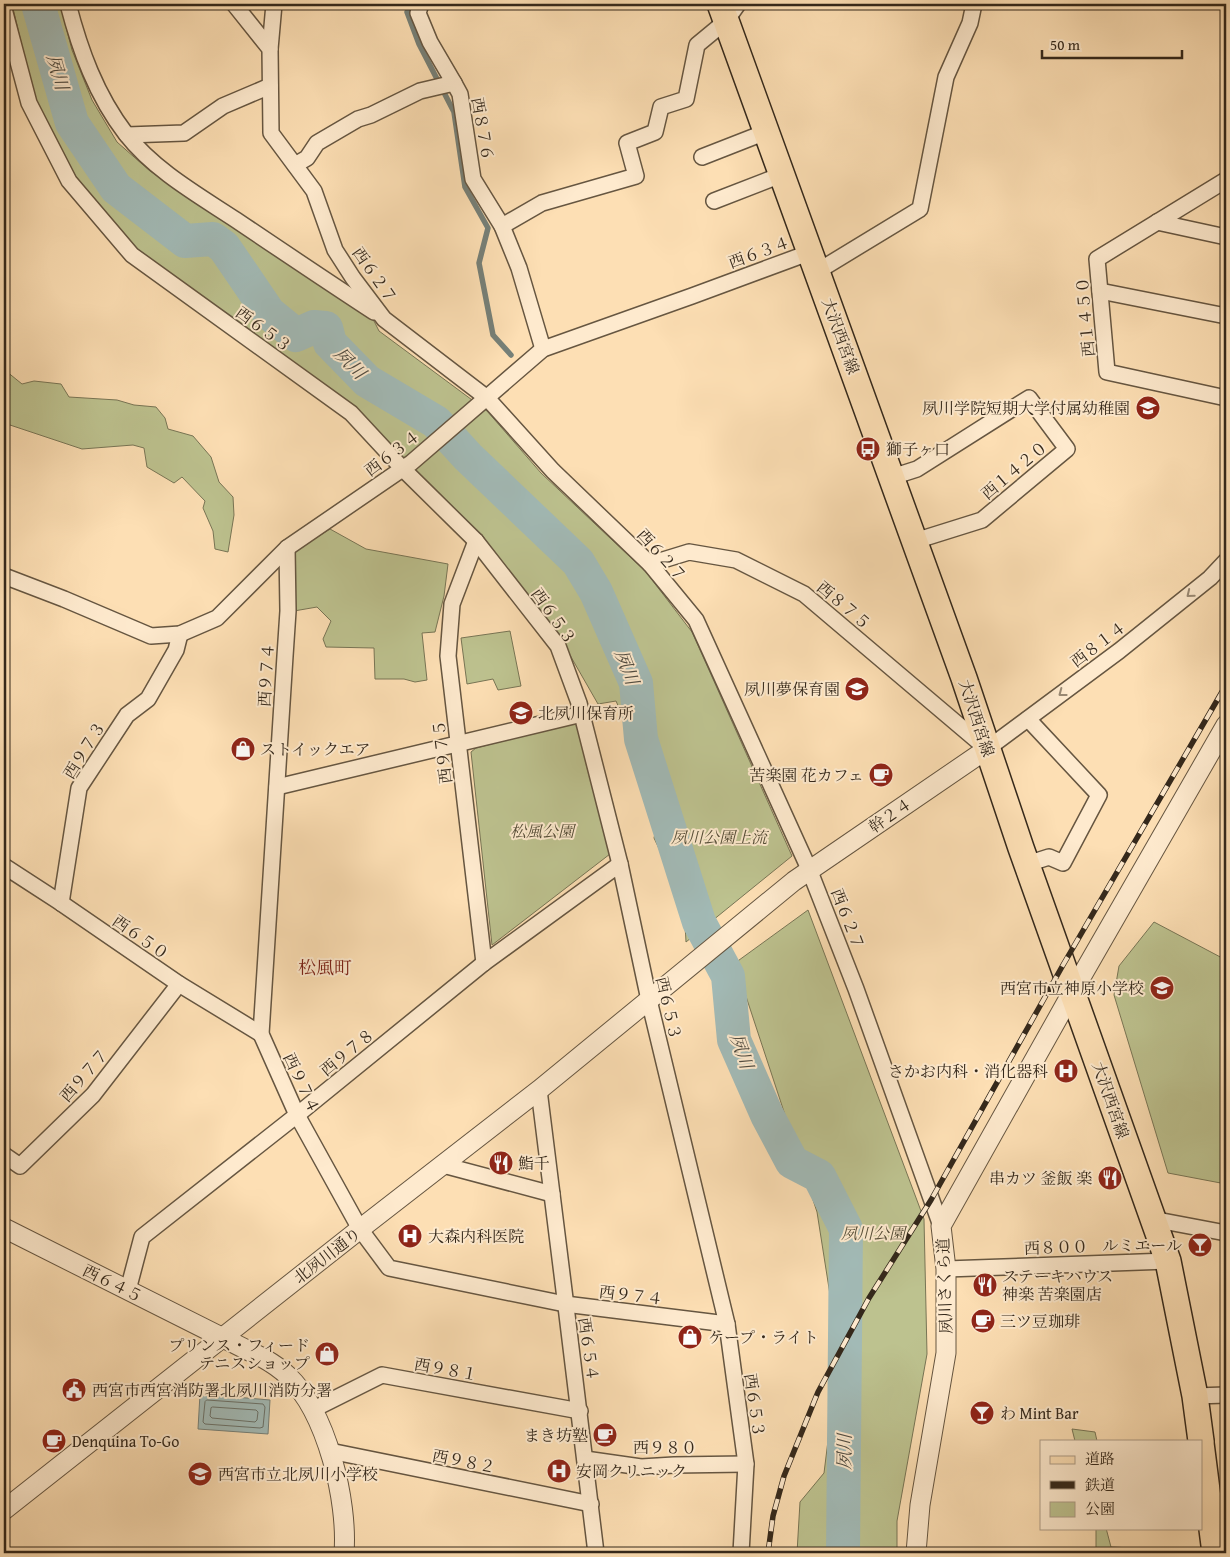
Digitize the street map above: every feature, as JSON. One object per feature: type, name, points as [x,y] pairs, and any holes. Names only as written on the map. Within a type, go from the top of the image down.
[{"type":"main road","name":"大沢西宮線","points":[[728,10],[781,175],[814,261],[964,678],[1027,864],[1168,1261],[1195,1396],[1201,1440]]},
{"type":"main road","name":"大沢西宮線","points":[[1202,1450],[1215,1553]]},
{"type":"street","points":[[68,4],[82,52],[102,98],[127,135],[155,164],[384,319]]},
{"type":"street","points":[[234,4],[270,50]]},
{"type":"street","name":"西６２７","points":[[274,4],[270,50],[271,132],[314,191],[335,250],[353,278],[384,319],[484,401],[553,471],[650,564],[696,620],[809,870],[856,989],[941,1226]]},
{"type":"street","name":"西８７６","points":[[421,4],[418,13],[446,85],[460,94],[473,179],[502,226],[519,268],[543,349]]},
{"type":"street","name":"西６３４","points":[[4,576],[151,636],[180,634],[217,618],[287,548],[407,466],[543,349],[692,296],[814,261],[920,209],[946,76],[970,23],[974,4]]},
{"type":"street","name":"西６５３","points":[[4,9],[29,103],[69,181],[132,255],[350,413],[407,466],[476,541],[558,646],[582,714],[620,864],[649,1000],[727,1324],[746,1464],[741,1553]]},
{"type":"street","points":[[502,226],[542,203],[636,176],[627,143],[655,132],[661,107],[686,99],[697,45],[728,10]]},
{"type":"street","points":[[295,165],[307,158],[317,143],[358,118],[371,115],[420,92],[446,85]]},
{"type":"street","points":[[127,135],[184,133],[223,106],[270,86]]},
{"type":"street","points":[[702,156],[766,132]]},
{"type":"street","points":[[714,201],[781,175]]},
{"type":"street","name":"西１４５０","points":[[1226,180],[1097,259],[1107,372],[1226,398]]},
{"type":"street","points":[[1157,222],[1226,237]]},
{"type":"street","points":[[1100,291],[1226,316]]},
{"type":"street","name":"西１４２０","points":[[892,478],[917,469],[1029,398],[1067,449],[982,520],[915,541]]},
{"type":"street","name":"西９７５","points":[[476,541],[452,604],[448,656],[484,963]]},
{"type":"street","name":"西９７４","points":[[287,548],[288,611],[261,1034],[297,1115],[360,1229],[389,1268],[565,1304],[727,1324]]},
{"type":"street","name":"西８７５","points":[[650,564],[689,552],[736,560],[804,594],[987,749]]},
{"type":"street","name":"西８１４","points":[[987,749],[1127,645],[1210,578],[1226,561]]},
{"type":"street","name":"西９７３","points":[[61,903],[79,788],[127,715],[148,698],[176,650],[180,634]]},
{"type":"street","points":[[277,787],[582,714]]},
{"type":"street","points":[[1027,864],[1049,857],[1063,863],[1099,795],[1028,719]]},
{"type":"street","name":"夙川さくら道","points":[[916,1553],[920,1504],[946,1353],[946,1269],[941,1226],[1072,992],[1226,725]]},
{"type":"street","name":"幹２４","points":[[649,1000],[794,881],[987,749]]},
{"type":"street","name":"西９７８","points":[[128,1290],[142,1237],[297,1115],[484,963],[620,864]]},
{"type":"street","name":"西６５０","points":[[4,866],[179,984],[261,1034]]},
{"type":"street","name":"西９７７","points":[[4,1155],[20,1166],[92,1095],[179,984]]},
{"type":"street","name":"北夙川通り","points":[[4,1510],[539,1090],[649,1000]]},
{"type":"street","name":"西６５４","points":[[539,1090],[596,1553]]},
{"type":"street","points":[[443,1165],[552,1194]]},
{"type":"street","points":[[1152,1219],[1226,1233]]},
{"type":"street","name":"西６４５","points":[[4,1228],[223,1338],[277,1367],[290,1377],[312,1410],[330,1451],[340,1492],[344,1524],[344,1553]]},
{"type":"street","name":"西８００","points":[[946,1269],[1168,1261]]},
{"type":"street","name":"西９８１","points":[[312,1410],[382,1375],[580,1411]]},
{"type":"street","points":[[1195,1396],[1226,1394]]},
{"type":"street","name":"西９８２","points":[[330,1451],[590,1504]]},
{"type":"street","name":"西９８０","points":[[585,1459],[641,1467],[746,1464]]},
{"type":"green space","name":"夙川公園上流","points":[[12,4],[60,4],[72,50],[92,100],[117,142],[150,171],[374,321],[379,331],[487,411],[541,473],[646,572],[692,632],[792,856],[686,942],[680,901],[654,838],[657,825],[634,742],[616,701],[598,704],[563,643],[356,412],[138,250],[76,177],[34,97]]},
{"type":"green space","points":[[1226,344],[1226,387],[1224,386],[1221,357]]},
{"type":"green space","points":[[4,371],[22,384],[34,381],[61,384],[69,397],[117,400],[134,405],[156,407],[165,418],[168,429],[193,436],[211,457],[219,482],[233,497],[234,515],[228,552],[215,549],[213,531],[203,508],[205,501],[182,477],[174,483],[147,467],[144,448],[133,445],[82,449],[4,423]]},
{"type":"green space","points":[[330,529],[366,549],[448,564],[444,596],[435,632],[422,633],[427,680],[415,682],[404,679],[375,679],[374,648],[326,647],[323,639],[331,621],[317,607],[294,611],[295,551]]},
{"type":"green space","points":[[510,631],[521,686],[498,690],[493,679],[467,684],[461,638]]},
{"type":"green space","name":"松風公園","points":[[576,722],[610,854],[492,945],[471,752],[476,748]]},
{"type":"green space","name":"夙川公園","points":[[808,910],[924,1219],[927,1354],[897,1521],[897,1553],[797,1553],[800,1502],[824,1473],[839,1352],[817,1212],[735,963]]},
{"type":"green space","points":[[1154,922],[1226,960],[1226,1184],[1168,1173],[1114,995],[1119,966]]},
{"type":"green space","points":[[1072,1429],[1095,1432],[1097,1440],[1075,1440]]},
{"type":"green space","points":[[1096,1530],[1107,1530],[1111,1547],[1181,1550],[1181,1553],[1096,1553]]},
{"type":"water","points":[[200,1394],[270,1400],[268,1434],[198,1429]]},
{"type":"waterway","name":"夙川","points":[[38,4],[72,123],[116,188],[185,241],[213,239],[224,247],[269,313],[296,335],[314,327],[326,328],[330,343],[367,381],[436,422],[468,457],[578,562],[596,592],[636,683],[641,739],[699,922],[728,976],[734,1040],[767,1115],[792,1162],[819,1176],[846,1229],[843,1553]]},
{"type":"waterway","points":[[411,4],[407,12],[419,44],[454,112],[465,187],[488,228],[479,263],[493,335],[511,355]]},
{"type":"railway","points":[[768,1553],[773,1516],[784,1476],[818,1392],[869,1298],[931,1200],[1063,965],[1226,685]]},
{"type":"place","name":"夙川学院短期大学付属幼稚園","points":[[1148,408]]},
{"type":"place","name":"獅子ヶ口","points":[[868,449]]},
{"type":"place","name":"夙川夢保育園","points":[[857,689]]},
{"type":"place","name":"北夙川保育所","points":[[521,713]]},
{"type":"place","name":"ストイックエア","points":[[243,749]]},
{"type":"place","name":"苦楽園 花カフェ","points":[[881,775]]},
{"type":"place","name":"西宮市立神原小学校","points":[[1162,988]]},
{"type":"place","name":"さかお内科・消化器科","points":[[1066,1071]]},
{"type":"place","name":"鮨千","points":[[501,1163]]},
{"type":"place","name":"串カツ 釜飯 楽","points":[[1110,1178]]},
{"type":"place","name":"大森内科医院","points":[[410,1236]]},
{"type":"place","name":"ルミエール","points":[[1200,1245]]},
{"type":"place","name":"ステーキハウス 神楽 苦楽園店","points":[[985,1285]]},
{"type":"place","name":"三ツ豆珈琲","points":[[983,1321]]},
{"type":"place","name":"ケープ・ライト","points":[[690,1337]]},
{"type":"place","name":"プリンス・フィード テニスショップ","points":[[327,1354]]},
{"type":"place","name":"西宮市西宮消防署北夙川消防分署","points":[[74,1390]]},
{"type":"place","name":"わ Mint Bar","points":[[982,1413]]},
{"type":"place","name":"まき坊塾","points":[[605,1435]]},
{"type":"place","name":"Denquina To-Go","points":[[54,1441]]},
{"type":"place","name":"安岡クリニック","points":[[559,1471]]},
{"type":"place","name":"西宮市立北夙川小学校","points":[[200,1474]]},
{"type":"district","name":"松風町","points":[[325,967]]}]
